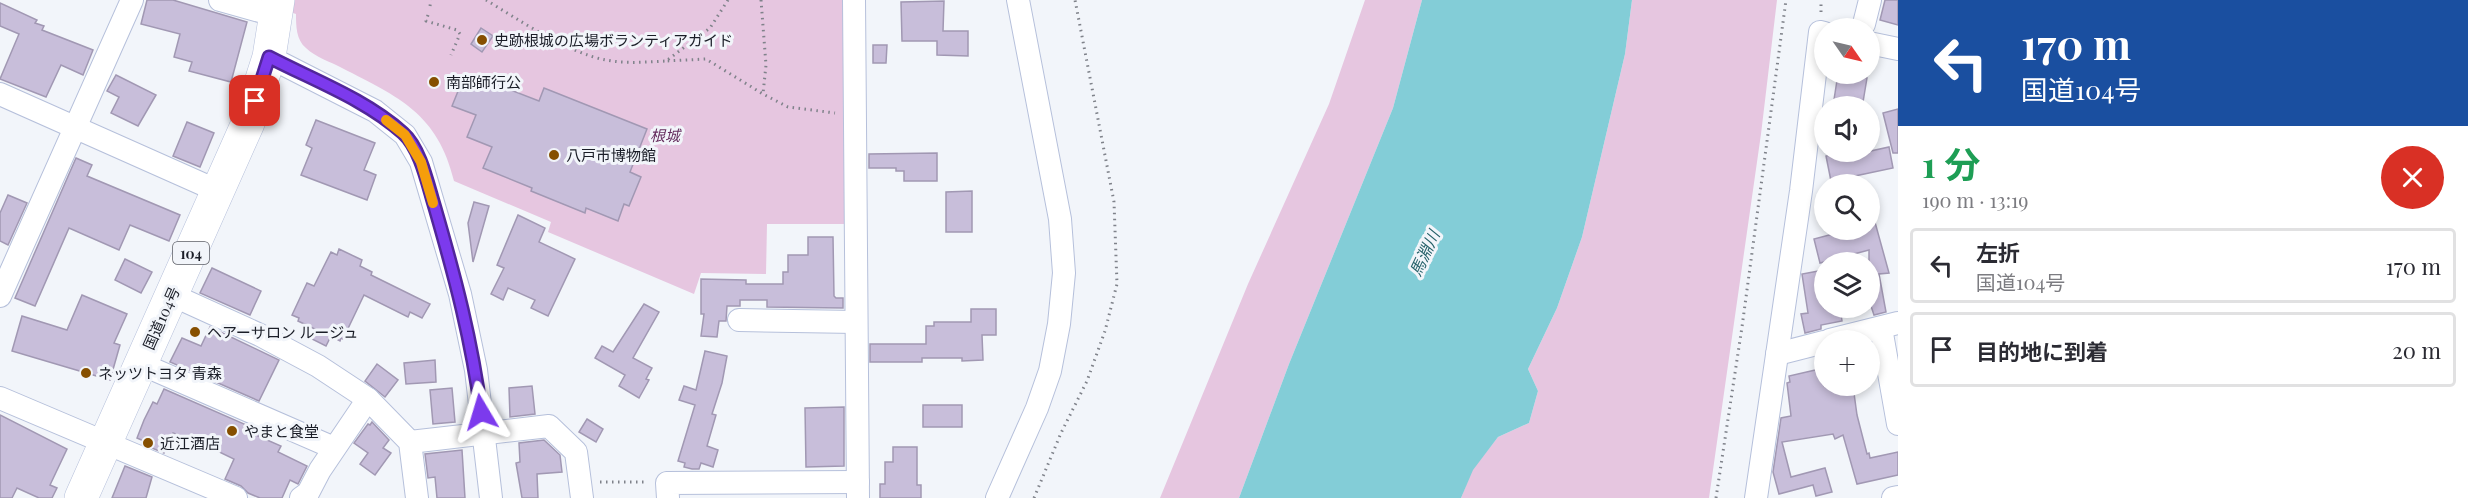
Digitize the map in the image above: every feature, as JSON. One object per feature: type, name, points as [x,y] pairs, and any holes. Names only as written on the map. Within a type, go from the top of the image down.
[{"type":"highway","name":"国道104号","points":[[81,498],[248,123],[269,57],[276,7]]},
{"type":"street","points":[[2,288],[77,128],[132,0]]},
{"type":"street","points":[[220,0],[276,7]]},
{"type":"street","points":[[668,490],[858,490],[854,0]]},
{"type":"street","points":[[997,498],[1037,408],[1050,370],[1059,324],[1064,273],[1060,219],[1018,0]]},
{"type":"street","points":[[1868,18],[1870,0]]},
{"type":"street","points":[[1880,40],[1898,49]]},
{"type":"street","points":[[269,57],[375,111],[405,135],[421,162],[460,294],[476,370],[491,498]]},
{"type":"street","points":[[1756,498],[1801,191],[1814,82]]},
{"type":"street","points":[[0,94],[218,191]]},
{"type":"street","points":[[172,295],[269,340],[318,366],[368,399],[410,442],[417,498]]},
{"type":"street","points":[[739,320],[856,322]]},
{"type":"street","points":[[1873,330],[1890,326],[1898,424]]},
{"type":"street","points":[[1777,354],[1814,345]]},
{"type":"street","points":[[141,364],[334,448]]},
{"type":"street","points":[[0,398],[236,498]]},
{"type":"street","points":[[301,498],[308,493],[334,448],[368,399]]},
{"type":"street","points":[[410,442],[549,426],[576,452],[581,490]]},
{"type":"street","points":[[1893,498],[1898,497]]},
{"type":"path","points":[[430,6],[431,0]]},
{"type":"path","points":[[486,0],[567,45],[604,60],[632,63],[706,59],[788,107],[855,115]]},
{"type":"path","points":[[666,61],[710,28],[728,0]]},
{"type":"path","points":[[761,0],[766,65],[763,94]]},
{"type":"path","points":[[1034,498],[1061,433],[1087,381],[1105,331],[1117,284],[1114,202],[1075,0]]},
{"type":"path","points":[[1716,498],[1747,293],[1786,0]]},
{"type":"path","points":[[428,15],[426,21],[457,30],[460,34],[451,55]]},
{"type":"path","points":[[581,490],[668,490]]},
{"type":"green space","name":"根城","points":[[290,0],[846,0],[848,224],[767,224],[766,274],[701,273],[694,294],[548,232],[551,222],[454,181],[438,139],[427,123],[413,110],[381,88],[318,57],[303,45],[297,32],[296,14],[287,11]]},
{"type":"green space","points":[[1365,0],[1422,0],[1393,108],[1289,364],[1239,498],[1160,498],[1248,284],[1329,104]]},
{"type":"green space","points":[[1632,0],[1777,0],[1761,134],[1709,498],[1461,498],[1472,470],[1498,437],[1529,423],[1538,391],[1528,369],[1557,308],[1582,237],[1625,54]]},
{"type":"water","name":"馬淵川","points":[[1422,0],[1632,0],[1625,54],[1582,237],[1557,308],[1528,369],[1538,391],[1529,423],[1498,437],[1473,470],[1461,498],[1239,498],[1289,364],[1393,108]]},
{"type":"building","points":[[147,0],[173,0],[247,22],[231,82],[189,71],[192,62],[174,57],[180,34],[141,24]]},
{"type":"building","points":[[1885,0],[1898,0],[1898,25],[1880,20]]},
{"type":"building","points":[[944,1],[943,31],[968,31],[968,56],[937,55],[937,41],[902,41],[901,2]]},
{"type":"building","points":[[0,3],[37,20],[35,23],[44,26],[42,30],[93,50],[83,75],[61,65],[46,97],[0,79],[19,34],[0,26]]},
{"type":"building","name":"史跡根城の広場ボランティアガイド","points":[[481,28],[493,36],[482,52],[471,44]]},
{"type":"building","points":[[873,45],[887,45],[886,63],[873,63]]},
{"type":"building","points":[[116,75],[156,95],[138,126],[111,113],[119,97],[107,91]]},
{"type":"building","points":[[463,79],[482,87],[485,80],[539,101],[544,88],[647,129],[630,172],[641,177],[629,206],[624,204],[618,221],[586,208],[585,213],[483,168],[492,147],[467,137],[476,115],[452,106]]},
{"type":"building","points":[[1836,84],[1866,84],[1864,96],[1835,96]]},
{"type":"building","points":[[1898,109],[1898,153],[1893,153],[1883,113]]},
{"type":"building","points":[[316,120],[375,143],[364,170],[376,175],[367,200],[301,175],[312,148],[306,145]]},
{"type":"building","points":[[187,122],[214,133],[200,167],[173,156]]},
{"type":"building","points":[[1889,147],[1893,168],[1864,174],[1830,174],[1827,162],[1880,162],[1880,149]]},
{"type":"building","points":[[937,153],[937,181],[904,181],[904,171],[896,171],[896,168],[869,168],[869,154]]},
{"type":"building","points":[[76,158],[92,165],[87,176],[180,215],[169,241],[130,225],[119,250],[69,228],[35,306],[15,298]]},
{"type":"building","points":[[972,191],[972,232],[946,232],[946,192]]},
{"type":"building","points":[[8,195],[27,203],[8,245],[0,241],[0,213]]},
{"type":"building","points":[[474,202],[489,206],[473,262],[468,223]]},
{"type":"building","points":[[518,215],[545,228],[539,242],[575,259],[548,316],[531,308],[535,300],[508,288],[503,300],[491,294],[504,268],[497,265]]},
{"type":"building","points":[[808,237],[833,237],[834,296],[843,298],[843,308],[767,307],[767,300],[740,300],[740,306],[727,306],[726,321],[719,321],[717,337],[701,336],[704,314],[701,314],[701,279],[746,280],[746,284],[783,284],[783,272],[788,272],[788,255],[808,255]]},
{"type":"building","points":[[1814,240],[1880,240],[1889,273],[1880,274],[1880,252],[1869,252],[1869,250],[1817,252]]},
{"type":"building","points":[[339,249],[362,260],[360,266],[372,272],[371,275],[430,304],[422,318],[410,312],[408,317],[364,295],[343,339],[341,338],[340,341],[331,336],[326,346],[310,338],[315,329],[298,321],[299,318],[292,315],[307,283],[314,286],[331,252],[337,255]]},
{"type":"building","points":[[125,259],[152,272],[141,293],[115,280]]},
{"type":"building","points":[[212,268],[261,291],[250,315],[200,293]]},
{"type":"building","points":[[1814,272],[1814,318],[1842,318],[1842,321],[1821,325],[1821,329],[1805,333],[1801,314],[1808,313],[1802,274]]},
{"type":"building","points":[[1880,279],[1886,312],[1880,314]]},
{"type":"building","points":[[82,295],[127,314],[114,343],[120,345],[110,380],[12,351],[22,316],[67,330]]},
{"type":"building","points":[[644,304],[659,312],[633,358],[652,368],[646,379],[649,380],[639,398],[619,386],[625,375],[595,358],[602,346],[613,352]]},
{"type":"building","points":[[971,309],[996,309],[996,335],[982,335],[983,360],[922,358],[922,362],[870,362],[870,344],[926,344],[926,326],[934,326],[934,322],[971,322]]},
{"type":"building","points":[[210,327],[279,360],[259,401],[170,362],[182,338],[201,346]]},
{"type":"building","points":[[705,351],[727,356],[722,383],[712,414],[716,415],[707,446],[718,450],[713,467],[701,463],[699,469],[692,469],[684,467],[685,463],[678,461],[695,405],[679,400],[684,386],[696,390]]},
{"type":"building","points":[[435,360],[436,382],[406,384],[404,363]]},
{"type":"building","points":[[377,364],[398,380],[385,397],[365,381]]},
{"type":"building","points":[[1814,370],[1814,396],[1854,396],[1867,454],[1869,453],[1870,458],[1898,452],[1898,475],[1857,484],[1843,435],[1835,439],[1833,434],[1782,442],[1791,477],[1825,468],[1832,492],[1816,496],[1813,485],[1779,494],[1773,472],[1781,418],[1791,416],[1787,383],[1790,382],[1789,376]]},
{"type":"building","points":[[532,386],[535,414],[510,417],[509,388]]},
{"type":"building","points":[[452,388],[455,422],[433,424],[430,390]]},
{"type":"building","points":[[164,389],[260,431],[258,436],[281,446],[278,452],[307,466],[298,484],[290,480],[282,498],[260,498],[225,479],[234,459],[205,445],[173,433],[164,453],[142,444],[144,441],[137,438],[144,420],[153,402],[157,404]]},
{"type":"building","points":[[923,405],[962,405],[962,427],[923,427]]},
{"type":"building","points":[[844,407],[844,466],[806,467],[805,408]]},
{"type":"building","points":[[0,415],[67,449],[50,485],[57,488],[52,498],[39,498],[17,488],[12,498],[0,498]]},
{"type":"building","points":[[587,419],[603,429],[596,442],[579,432]]},
{"type":"building","points":[[372,422],[389,440],[383,448],[391,453],[375,475],[360,464],[368,453],[354,443]]},
{"type":"building","points":[[544,440],[560,455],[562,472],[537,474],[538,498],[522,498],[516,463],[520,462],[519,443]]},
{"type":"building","points":[[893,447],[917,447],[917,485],[921,485],[921,498],[880,498],[880,484],[885,484],[885,462],[893,462]]},
{"type":"building","points":[[462,450],[465,498],[437,498],[435,477],[428,478],[425,454]]},
{"type":"building","points":[[125,466],[152,477],[146,498],[112,498]]},
{"type":"slow traffic","points":[[386,120],[405,135],[421,162],[433,203]]},
{"type":"place","name":"史跡根城の広場ボランティアガイド","points":[[482,40]]},
{"type":"place","name":"南部師行公","points":[[434,82]]},
{"type":"place","name":"八戸市博物館","points":[[554,155]]},
{"type":"place","name":"ヘアーサロン ルージュ","points":[[195,332]]},
{"type":"place","name":"ネッツトヨタ 青森","points":[[86,373]]},
{"type":"place","name":"やまと食堂","points":[[232,431]]},
{"type":"place","name":"近江酒店","points":[[148,443]]},
{"type":"route","points":[[255,101],[269,57],[375,111],[405,135],[421,162],[460,294],[476,370],[481,412]]}]
